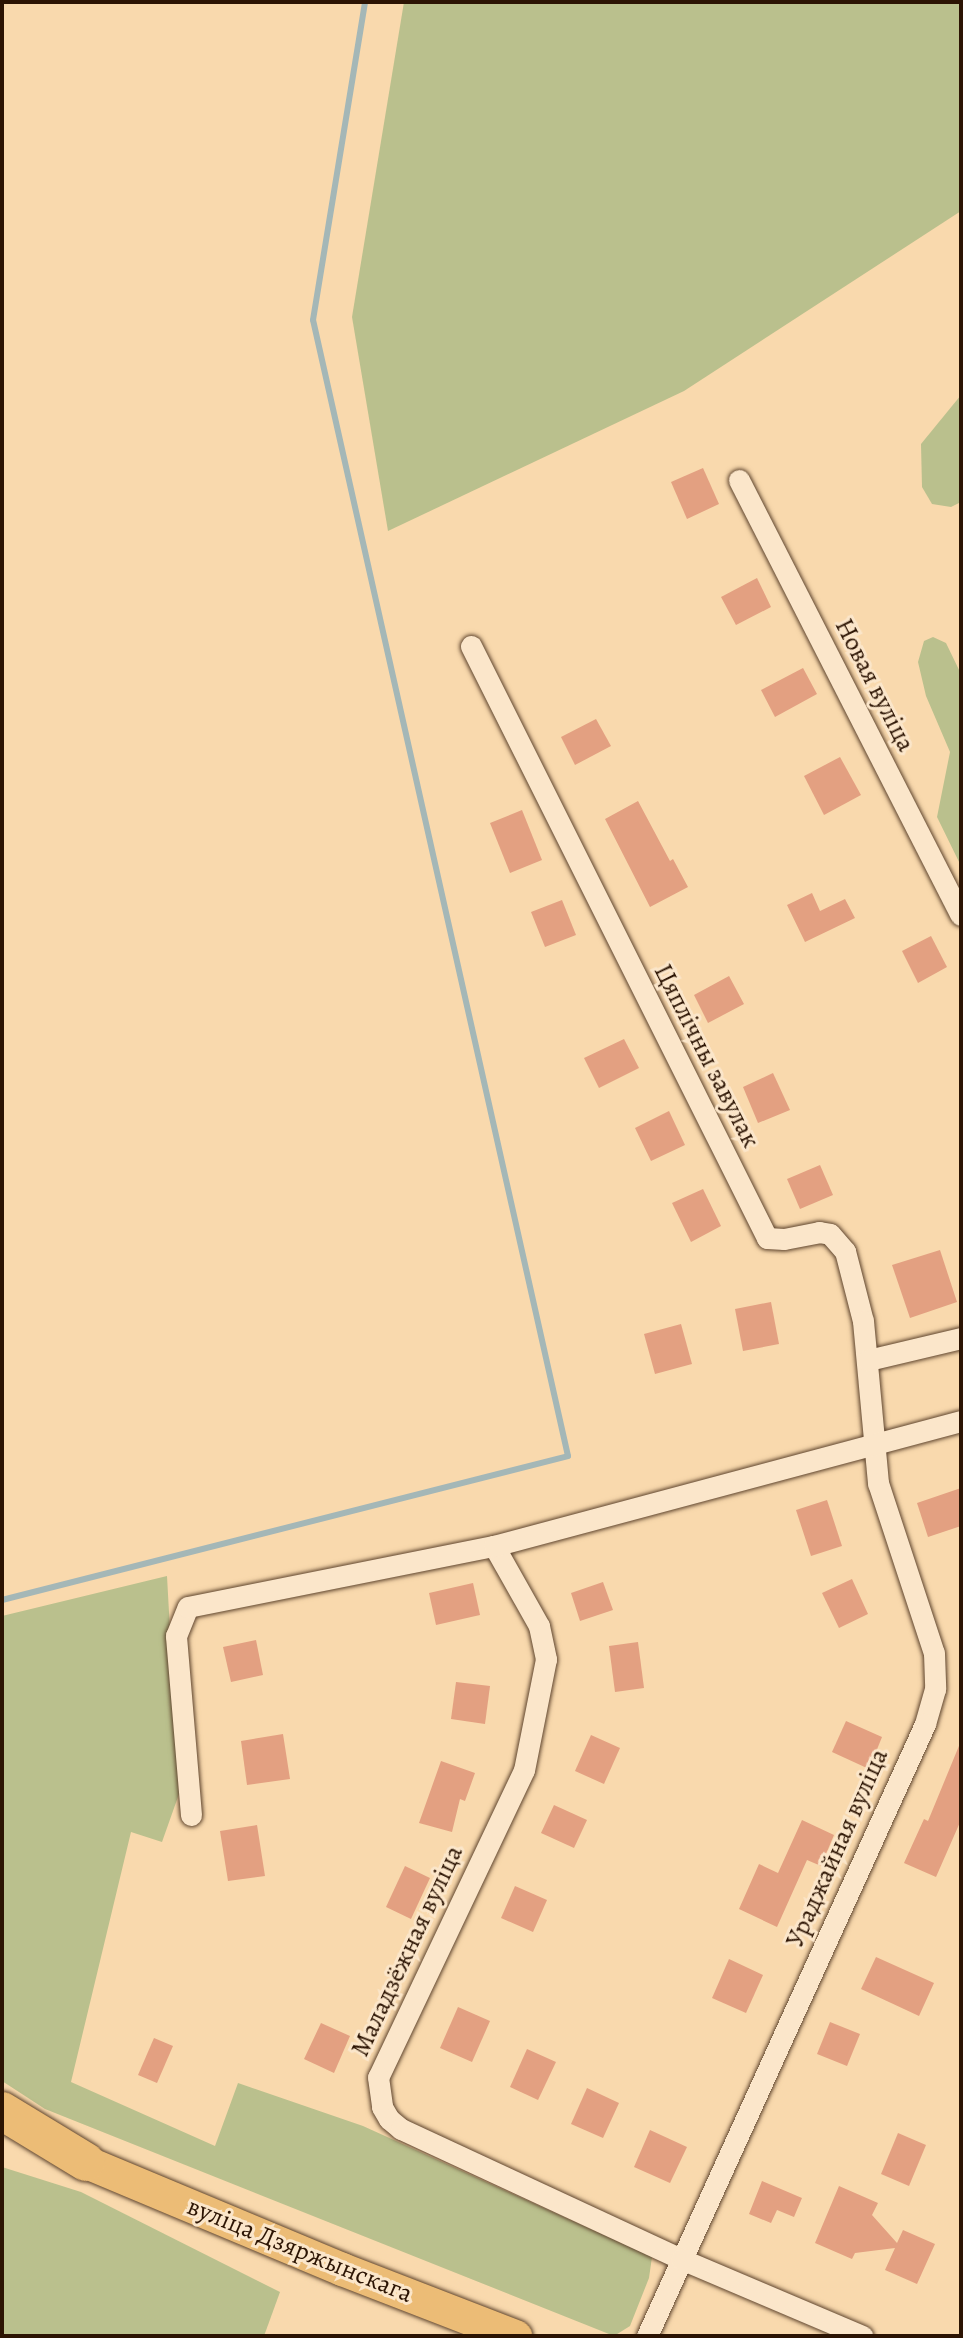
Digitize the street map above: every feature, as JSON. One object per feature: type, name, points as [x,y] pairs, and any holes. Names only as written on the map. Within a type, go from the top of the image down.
[{"type":"highway","points":[[2,2111],[86,2162]]},
{"type":"highway","points":[[2,2127],[86,2162]]},
{"type":"highway","points":[[2,2142],[86,2162]]},
{"type":"main road","name":"вуліца Дзяржынскага","points":[[86,2162],[330,2264],[515,2336]]},
{"type":"street","name":"Новая вуліца","points":[[739,480],[961,915]]},
{"type":"street","name":"Цяплічны завулак","points":[[471,646],[767,1238],[784,1240],[819,1232],[830,1234],[845,1251],[863,1321],[874,1444]]},
{"type":"street","points":[[868,1360],[961,1338]]},
{"type":"street","points":[[191,1815],[176,1636],[188,1607],[494,1546],[961,1421]]},
{"type":"street","name":"Ураджайная вуліца","points":[[647,2336],[925,1724],[934,1689],[934,1653],[878,1483],[874,1444]]},
{"type":"street","name":"Маладзёжная вуліца","points":[[494,1546],[539,1626],[546,1659],[524,1770],[378,2077],[382,2107],[389,2119],[401,2129],[681,2259],[862,2336]]},
{"type":"green space","points":[[404,2],[961,2],[961,211],[684,391],[388,531],[352,317]]},
{"type":"green space","points":[[961,395],[961,502],[951,507],[932,504],[922,487],[921,444]]},
{"type":"green space","points":[[933,637],[946,643],[961,674],[961,866],[937,817],[950,752],[926,696],[918,662],[924,641]]},
{"type":"green space","points":[[167,1576],[179,1794],[162,1842],[131,1832],[71,2082],[215,2146],[238,2083],[363,2126],[652,2257],[649,2278],[630,2326],[614,2336],[45,2109],[2,2081],[2,1616]]},
{"type":"green space","points":[[2,2167],[81,2192],[280,2292],[264,2336],[2,2336]]},
{"type":"building","points":[[703,468],[719,504],[687,519],[671,482]]},
{"type":"building","points":[[757,578],[771,607],[736,625],[721,597]]},
{"type":"building","points":[[803,668],[817,694],[775,717],[761,690]]},
{"type":"building","points":[[596,719],[611,746],[575,765],[561,737]]},
{"type":"building","points":[[840,757],[861,795],[824,815],[804,776]]},
{"type":"building","points":[[638,801],[670,861],[673,859],[688,887],[650,907],[605,819]]},
{"type":"building","points":[[522,810],[542,860],[510,873],[490,823]]},
{"type":"building","points":[[812,893],[820,911],[845,899],[855,918],[805,942],[787,905]]},
{"type":"building","points":[[562,900],[576,935],[545,947],[531,912]]},
{"type":"building","points":[[931,936],[947,967],[918,983],[902,951]]},
{"type":"building","points":[[729,976],[744,1004],[708,1023],[694,995]]},
{"type":"building","points":[[624,1039],[639,1068],[599,1088],[584,1058]]},
{"type":"building","points":[[773,1073],[790,1110],[758,1123],[743,1087]]},
{"type":"building","points":[[669,1111],[685,1145],[651,1161],[635,1128]]},
{"type":"building","points":[[820,1165],[833,1195],[800,1209],[787,1179]]},
{"type":"building","points":[[703,1189],[721,1226],[691,1242],[672,1203]]},
{"type":"building","points":[[940,1250],[957,1302],[910,1318],[892,1265]]},
{"type":"building","points":[[771,1302],[779,1344],[743,1351],[735,1309]]},
{"type":"building","points":[[681,1324],[692,1364],[655,1374],[644,1334]]},
{"type":"building","points":[[961,1488],[961,1526],[928,1537],[917,1503]]},
{"type":"building","points":[[827,1500],[842,1546],[811,1556],[796,1510]]},
{"type":"building","points":[[852,1579],[868,1614],[839,1628],[822,1593]]},
{"type":"building","points":[[603,1582],[613,1610],[580,1621],[571,1593]]},
{"type":"building","points":[[473,1583],[480,1615],[436,1625],[429,1593]]},
{"type":"building","points":[[256,1640],[263,1675],[231,1682],[223,1647]]},
{"type":"building","points":[[638,1642],[644,1688],[615,1692],[609,1646]]},
{"type":"building","points":[[456,1682],[490,1686],[485,1724],[451,1719]]},
{"type":"building","points":[[846,1721],[882,1737],[869,1769],[832,1752]]},
{"type":"building","points":[[283,1734],[290,1779],[247,1785],[241,1741]]},
{"type":"building","points":[[591,1735],[620,1748],[604,1784],[575,1771]]},
{"type":"building","points":[[961,1741],[961,1820],[936,1877],[904,1863],[924,1819],[928,1821]]},
{"type":"building","points":[[441,1761],[475,1773],[465,1801],[460,1799],[452,1832],[419,1823]]},
{"type":"building","points":[[554,1805],[587,1820],[574,1848],[541,1833]]},
{"type":"building","points":[[802,1820],[834,1835],[821,1866],[807,1860],[777,1927],[739,1909],[759,1864],[778,1873]]},
{"type":"building","points":[[257,1825],[265,1876],[228,1881],[220,1831]]},
{"type":"building","points":[[405,1866],[430,1878],[411,1919],[386,1907]]},
{"type":"building","points":[[515,1886],[547,1900],[533,1932],[501,1918]]},
{"type":"building","points":[[876,1957],[934,1983],[919,2016],[861,1989]]},
{"type":"building","points":[[729,1959],[763,1975],[746,2013],[712,1998]]},
{"type":"building","points":[[458,2007],[490,2021],[472,2062],[440,2048]]},
{"type":"building","points":[[830,2022],[860,2034],[847,2066],[817,2054]]},
{"type":"building","points":[[321,2023],[350,2036],[334,2073],[304,2059]]},
{"type":"building","points":[[154,2038],[173,2046],[157,2083],[138,2075]]},
{"type":"building","points":[[527,2049],[556,2062],[538,2100],[510,2087]]},
{"type":"building","points":[[587,2088],[619,2103],[603,2138],[571,2124]]},
{"type":"building","points":[[650,2130],[687,2147],[670,2183],[634,2167]]},
{"type":"building","points":[[898,2133],[926,2145],[909,2186],[881,2174]]},
{"type":"building","points":[[762,2181],[802,2198],[794,2217],[777,2210],[771,2223],[749,2214]]},
{"type":"building","points":[[839,2186],[878,2203],[872,2215],[897,2243],[903,2230],[935,2244],[917,2284],[885,2270],[895,2248],[855,2253],[852,2259],[815,2243]]},
{"type":"waterway","points":[[2,1600],[568,1456],[313,320],[365,2]]}]
